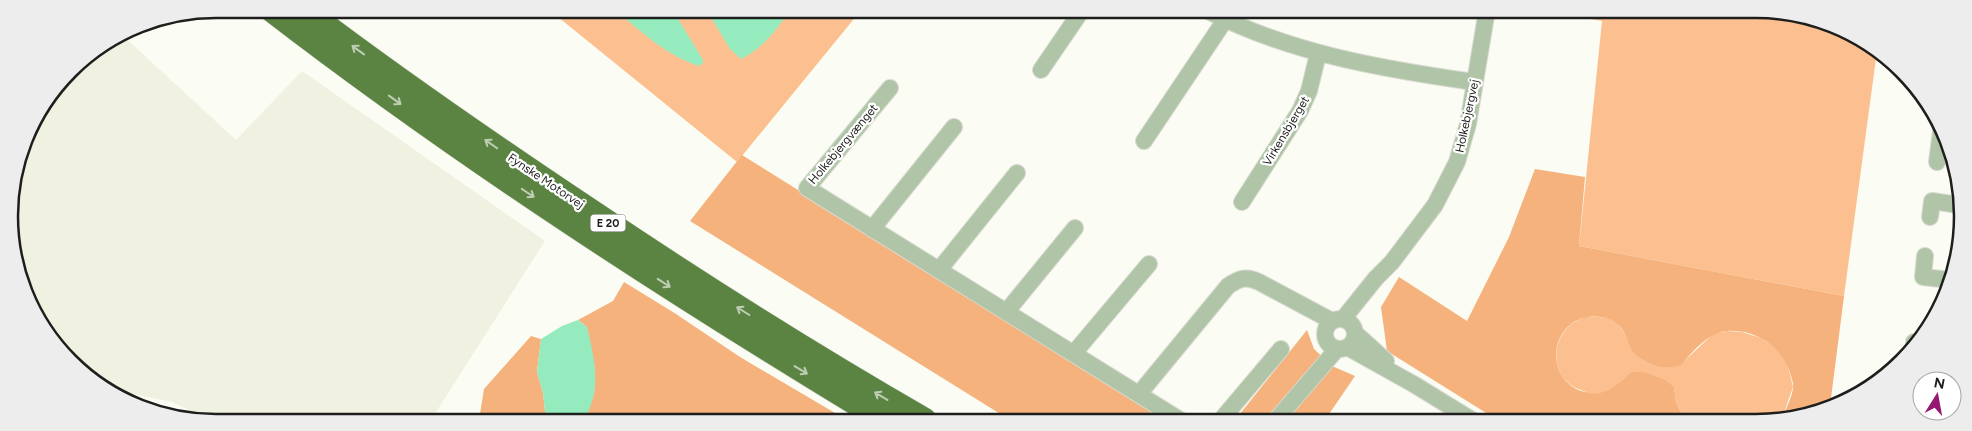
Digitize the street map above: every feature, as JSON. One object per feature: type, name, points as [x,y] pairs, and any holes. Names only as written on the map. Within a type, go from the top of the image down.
[{"type":"highway","name":"Fynske Motorvej","points":[[283,18],[415,115],[520,188],[754,341],[874,414]]},
{"type":"highway","name":"Fynske Motorvej","points":[[315,18],[530,171],[652,253],[780,334],[914,414]]},
{"type":"street","points":[[1041,70],[1077,18]]},
{"type":"street","points":[[1221,18],[1318,54],[1399,71],[1474,82]]},
{"type":"street","name":"Holkebjergvej","points":[[1281,414],[1340,334],[1383,281],[1392,262],[1434,205],[1457,162],[1464,143],[1486,18]]},
{"type":"street","points":[[1144,141],[1225,20]]},
{"type":"street","name":"Virkensbjerget","points":[[1242,202],[1300,111],[1309,91],[1318,54]]},
{"type":"street","name":"Holkebjergvænget","points":[[890,88],[807,188],[1171,414]]},
{"type":"street","points":[[872,229],[954,127]]},
{"type":"street","points":[[1937,162],[1940,142]]},
{"type":"street","points":[[939,270],[1017,174]]},
{"type":"street","points":[[1930,217],[1932,201],[1954,204]]},
{"type":"street","points":[[1007,311],[1075,228]]},
{"type":"street","points":[[1925,256],[1923,277],[1944,279]]},
{"type":"street","points":[[1074,353],[1149,264]]},
{"type":"street","points":[[1139,394],[1228,286],[1240,278],[1249,278],[1270,289],[1462,414]]},
{"type":"street","points":[[1226,414],[1281,349]]},
{"type":"shaded area","points":[[559,18],[855,18],[737,162]]},
{"type":"shaded area","points":[[625,18],[677,18],[703,63],[699,66],[675,56],[654,42]]},
{"type":"shaded area","points":[[711,18],[784,18],[769,38],[749,55],[741,59],[730,49]]},
{"type":"shaded area","points":[[1584,18],[1782,19],[1820,28],[1844,38],[1876,57],[1844,296],[1579,246],[1602,21]]},
{"type":"shaded area","points":[[126,39],[236,140],[302,71],[545,241],[435,414],[216,414],[194,412],[172,402],[127,393],[95,373],[75,356],[51,326],[38,303],[24,267],[19,241],[18,203],[21,177],[28,152],[44,116],[75,75],[95,58]]},
{"type":"shaded area","points":[[742,155],[1157,414],[1000,414],[690,221]]},
{"type":"shaded area","points":[[1535,169],[1585,177],[1579,246],[1844,296],[1831,398],[1808,407],[1785,412],[1793,387],[1789,370],[1785,361],[1773,346],[1756,336],[1737,331],[1721,332],[1710,337],[1700,345],[1680,365],[1676,367],[1660,367],[1634,353],[1618,324],[1605,318],[1591,317],[1577,320],[1571,324],[1559,341],[1556,350],[1556,361],[1564,379],[1571,386],[1581,391],[1598,394],[1613,387],[1631,372],[1644,372],[1665,380],[1674,387],[1676,402],[1682,414],[1488,414],[1387,351],[1381,307],[1399,277],[1467,321],[1509,237]]},
{"type":"shaded area","points":[[624,282],[740,357],[837,414],[587,414],[594,394],[595,371],[587,327],[578,320],[613,301]]},
{"type":"shaded area","points":[[1584,317],[1606,318],[1620,327],[1628,341],[1679,366],[1713,334],[1726,331],[1742,332],[1761,338],[1773,346],[1785,359],[1793,387],[1784,412],[1756,414],[1682,414],[1676,402],[1674,387],[1631,372],[1613,388],[1604,393],[1595,394],[1571,385],[1564,379],[1559,370],[1557,352],[1559,342],[1563,333],[1571,324]]},
{"type":"shaded area","points":[[578,320],[587,327],[595,369],[594,394],[587,414],[545,414],[543,393],[537,372],[541,339],[562,326]]},
{"type":"shaded area","points":[[1307,330],[1314,349],[1332,366],[1355,376],[1329,414],[1240,414]]},
{"type":"shaded area","points":[[531,336],[541,339],[537,372],[543,393],[545,414],[480,414],[484,389]]}]
